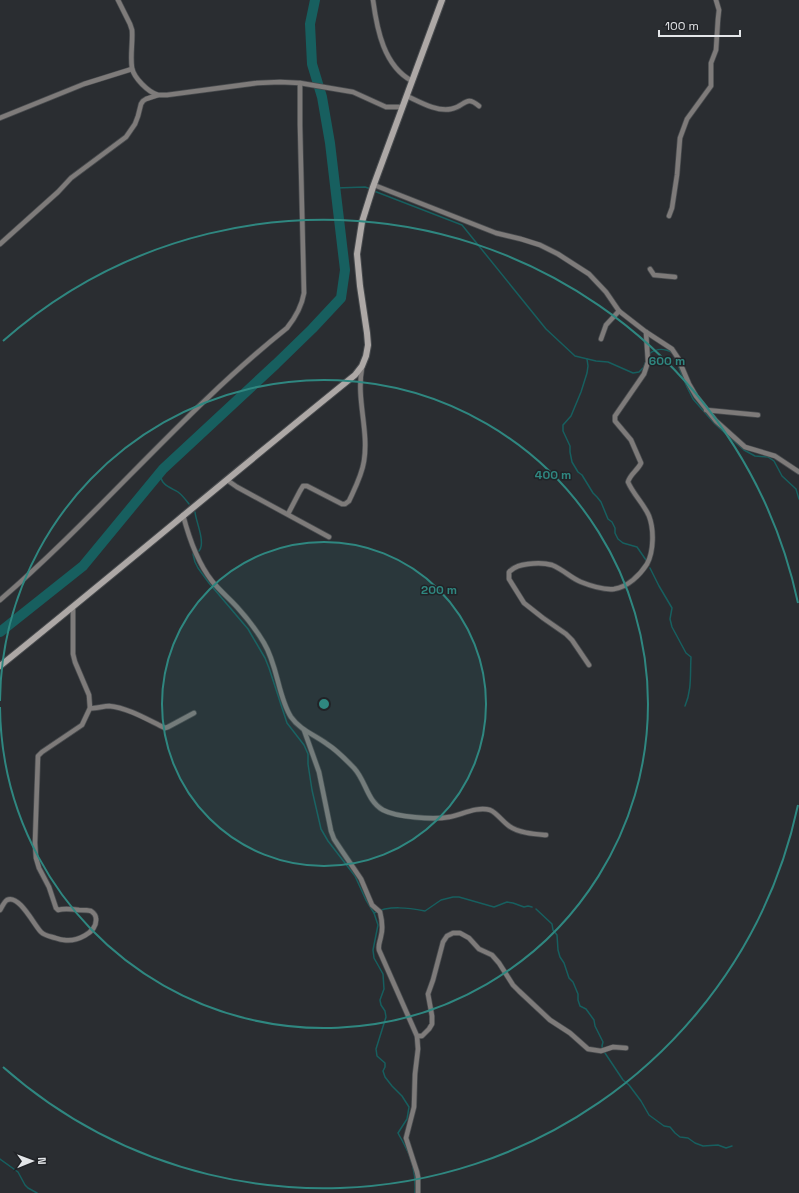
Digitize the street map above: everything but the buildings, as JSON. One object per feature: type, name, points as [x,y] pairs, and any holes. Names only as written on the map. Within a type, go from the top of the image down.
[{"type":"main road","points":[[0,666],[355,375],[362,366],[368,345],[357,254],[362,222],[372,188],[442,0]]},
{"type":"street","points":[[118,0],[132,30],[132,69],[146,88],[158,95]]},
{"type":"street","points":[[373,0],[379,34],[387,54],[394,67],[403,76],[412,81]]},
{"type":"street","points":[[669,216],[672,208],[677,175],[680,138],[683,127],[692,111],[711,86],[711,63],[716,50],[719,10],[716,0]]},
{"type":"street","points":[[0,118],[84,84],[132,69]]},
{"type":"street","points":[[0,244],[58,192],[71,178],[126,137],[135,124],[141,104],[150,97],[257,83],[303,83],[353,92],[386,107],[402,108]]},
{"type":"street","points":[[0,600],[57,548],[215,390],[292,322],[303,300],[304,293],[300,125],[303,83]]},
{"type":"street","points":[[407,96],[433,108],[452,109],[469,100],[473,101],[479,106]]},
{"type":"street","points":[[372,188],[496,233],[540,245],[558,254],[589,274],[606,292],[619,311],[646,332],[672,349],[678,358],[689,384],[706,410],[716,421],[744,447],[775,456],[799,472]]},
{"type":"street","points":[[650,269],[654,275],[675,277]]},
{"type":"street","points":[[601,339],[606,325],[619,311]]},
{"type":"street","points":[[589,664],[566,634],[524,603],[510,579],[509,572],[514,567],[524,564],[539,563],[551,565],[564,570],[580,582],[599,588],[614,589],[629,583],[642,572],[649,560],[652,548],[652,536],[649,516],[628,482],[629,478],[641,463],[631,440],[615,421],[615,416],[621,406],[644,374],[648,362],[646,332]]},
{"type":"street","points":[[288,514],[304,486],[307,486],[342,504],[349,501],[361,475],[364,461],[365,436],[360,378],[362,366]]},
{"type":"street","points":[[706,410],[758,415]]},
{"type":"street","points":[[227,480],[237,487],[329,537]]},
{"type":"street","points":[[183,515],[190,538],[202,566],[213,582],[237,607],[265,644],[275,668],[285,705],[292,718],[304,730],[326,743],[341,755],[359,774],[375,804],[389,813],[403,816],[441,818],[474,810],[490,810],[509,826],[516,829],[546,835]]},
{"type":"street","points":[[0,910],[7,900],[17,902],[42,933],[66,941],[80,937],[94,929],[96,919],[95,915],[89,910],[58,910],[56,908],[49,887],[37,864],[35,843],[38,756],[82,725],[90,708],[89,695],[73,654],[73,607]]},
{"type":"street","points":[[90,708],[95,709],[107,706],[119,708],[132,712],[165,728],[168,728],[194,713]]},
{"type":"street","points":[[304,730],[319,772],[331,831],[337,845],[364,886],[372,905],[380,912],[382,928],[378,944],[379,950],[417,1036],[418,1049],[414,1074],[414,1107],[406,1138],[418,1177],[418,1193]]},
{"type":"street","points":[[417,1036],[422,1036],[432,1024],[428,994],[431,988],[443,942],[446,936],[453,933],[460,933],[469,938],[479,949],[492,955],[513,985],[550,1020],[570,1032],[588,1049],[600,1051],[613,1048],[626,1048]]},
{"type":"waterway","points":[[0,632],[83,566],[163,469],[276,364],[341,298],[345,270],[330,143],[322,97],[312,64],[310,24],[315,0]]},
{"type":"waterway","points":[[336,188],[365,187],[371,189]]},
{"type":"waterway","points":[[374,191],[462,225],[546,329],[575,356],[608,362],[633,373],[639,372],[644,367],[645,363]]},
{"type":"waterway","points":[[649,354],[661,349],[673,353],[693,399],[715,424],[744,450],[755,456],[768,457],[774,461],[782,476],[796,489],[799,499]]},
{"type":"waterway","points":[[587,359],[587,373],[581,392],[571,416],[563,425],[563,431],[570,446],[572,462],[601,502],[608,519],[612,522],[615,528],[615,533],[618,539],[623,543],[637,547],[646,560]]},
{"type":"waterway","points":[[163,469],[161,478],[164,484],[179,493],[189,504]]},
{"type":"waterway","points":[[195,512],[201,538],[201,547],[199,551]]},
{"type":"waterway","points":[[193,554],[198,568],[248,629],[265,658],[287,723],[304,745],[308,754],[312,790],[321,829],[328,841],[355,876],[374,913],[378,925],[373,950],[374,958],[383,974],[384,989],[380,1000],[386,1017],[376,1049],[377,1056],[385,1063],[383,1071],[385,1077],[402,1096],[409,1107],[407,1119],[398,1133],[407,1149],[411,1161],[415,1180],[415,1193]]},
{"type":"waterway","points":[[650,568],[672,608],[670,619],[672,627],[686,653],[691,657],[690,688],[685,706]]},
{"type":"waterway","points":[[374,913],[380,910],[393,908],[406,908],[425,911],[441,900],[453,897],[459,897],[494,907],[507,902],[524,907],[532,907]]},
{"type":"waterway","points":[[536,909],[552,924],[553,930],[557,935],[560,957],[578,994],[580,1006],[586,1009],[594,1020],[595,1026],[603,1042],[603,1050],[623,1080],[629,1085],[641,1101],[649,1115],[664,1126],[670,1127],[680,1137],[688,1138],[703,1146],[718,1145],[726,1148],[732,1146]]},
{"type":"waterway","points":[[0,1159],[18,1172],[25,1185],[37,1193]]}]
